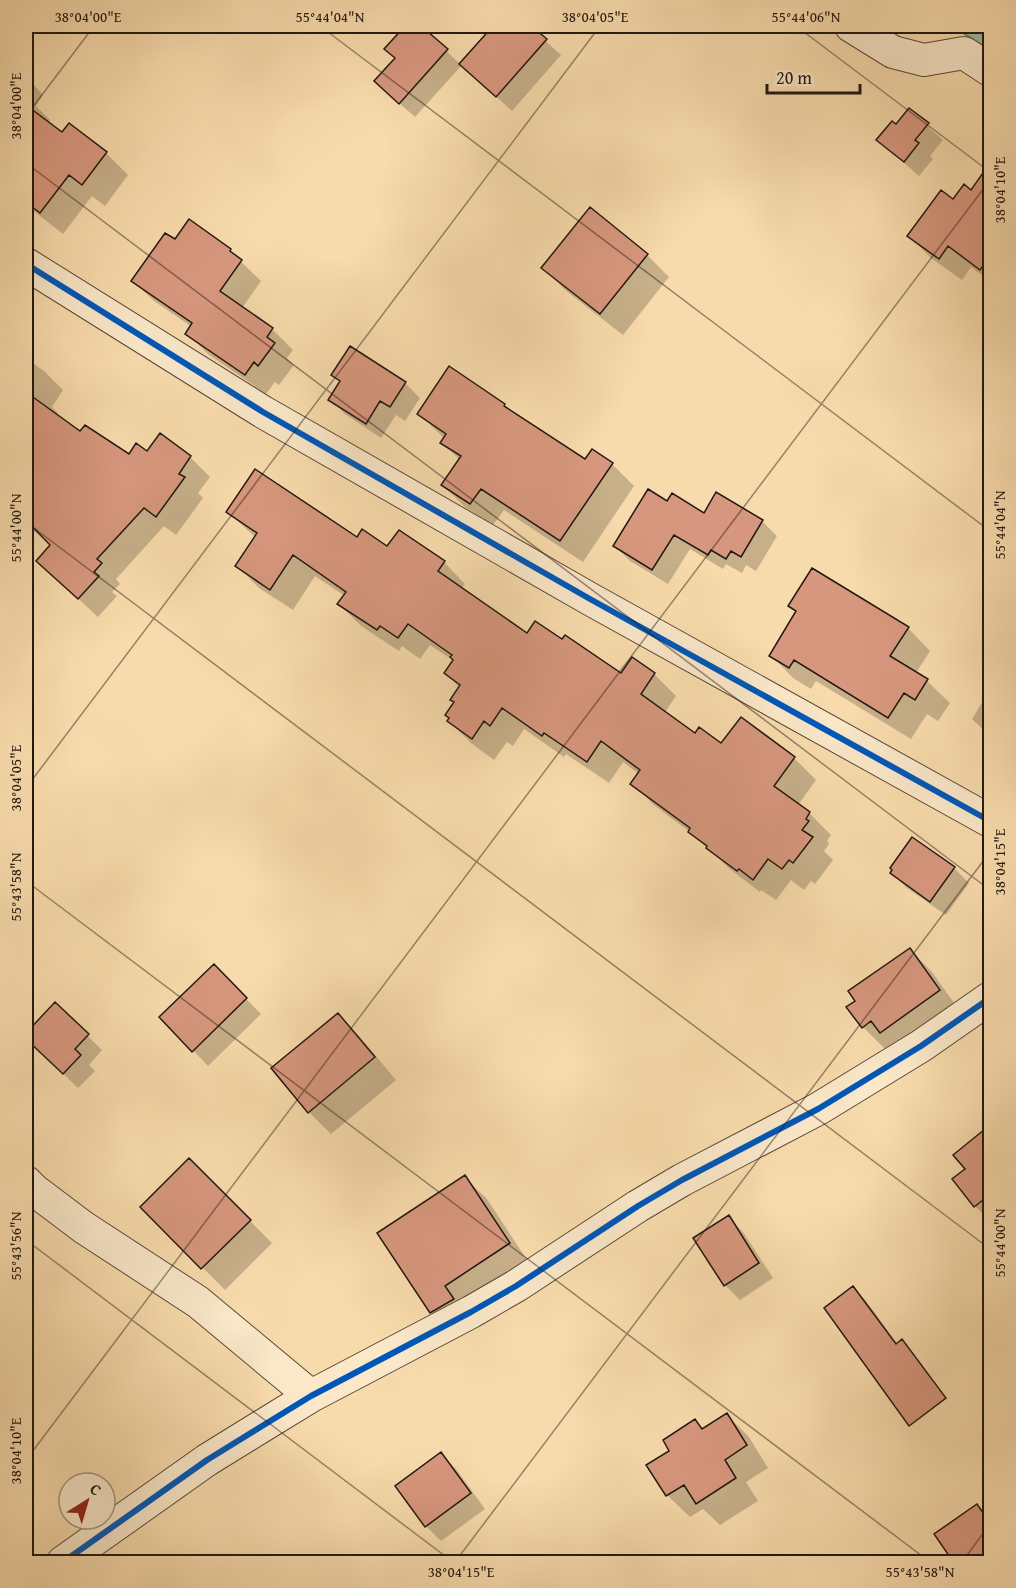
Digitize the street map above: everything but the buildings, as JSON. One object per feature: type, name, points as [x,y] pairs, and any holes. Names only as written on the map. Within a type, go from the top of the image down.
[{"type":"street","points":[[851,26],[893,52],[924,60],[964,53],[990,70]]},
{"type":"street","points":[[26,264],[262,412],[590,599],[990,821]]},
{"type":"street","points":[[63,1563],[207,1460],[311,1396],[471,1312],[516,1286],[682,1180],[818,1109],[921,1046],[990,998]]},
{"type":"street","points":[[26,1182],[83,1227],[198,1302],[311,1396]]},
{"type":"shaded area","points":[[955,26],[990,26],[990,50],[955,28]]},
{"type":"cycle path","points":[[26,264],[263,412],[590,599],[990,821]]},
{"type":"cycle path","points":[[63,1562],[207,1460],[311,1396],[471,1312],[516,1286],[682,1180],[818,1109],[921,1046],[990,998]]}]
